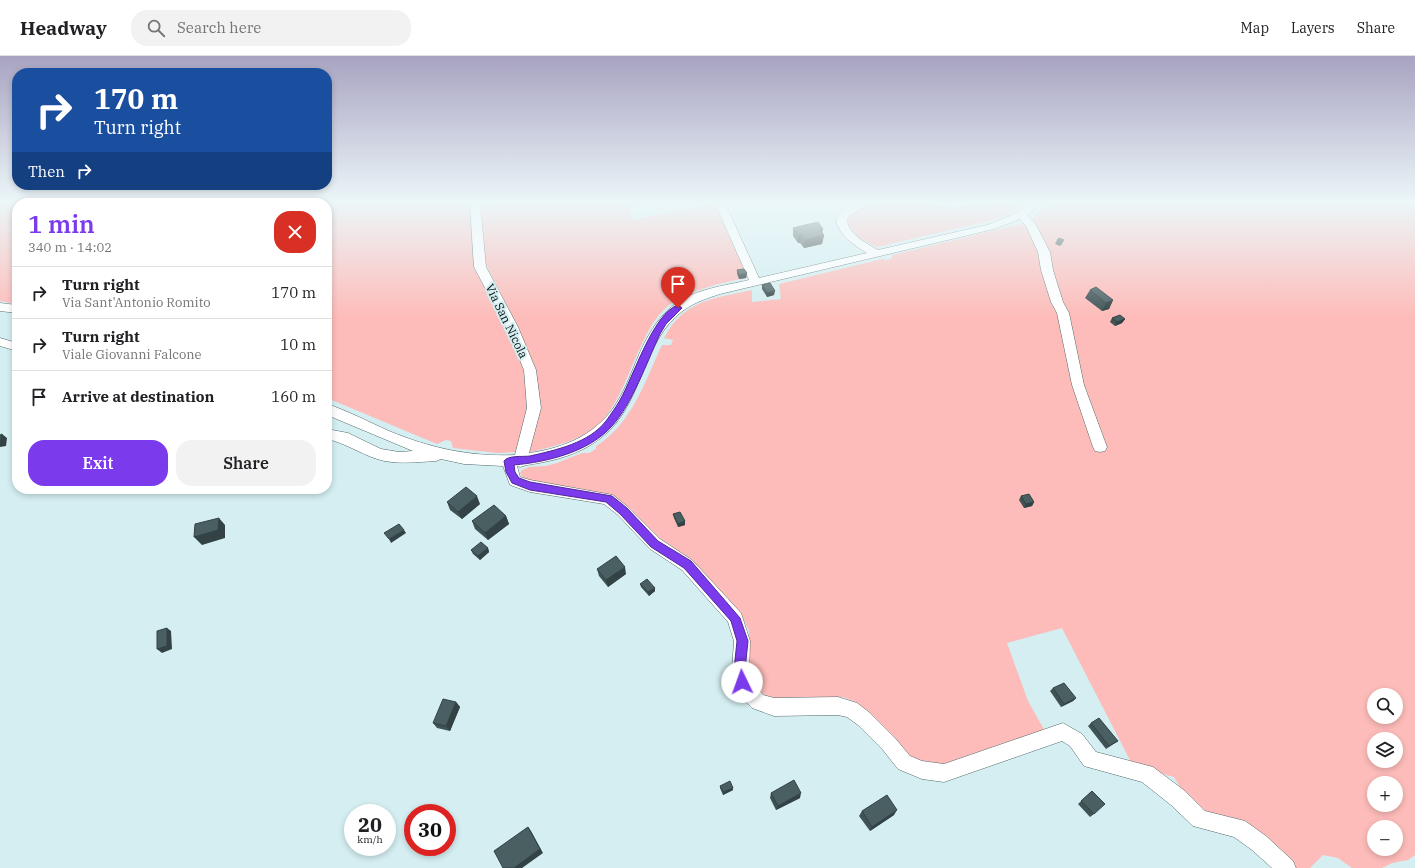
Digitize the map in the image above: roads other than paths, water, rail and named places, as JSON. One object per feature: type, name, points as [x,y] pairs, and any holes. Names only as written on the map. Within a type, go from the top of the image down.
[{"type":"street","name":"Via San Nicola","points":[[478,241],[480,267],[512,326],[530,370],[534,408],[514,461]]},
{"type":"street","points":[[737,241],[755,282]]},
{"type":"street","points":[[857,241],[876,254]]},
{"type":"street","points":[[332,435],[344,437],[379,454],[399,457],[445,456],[468,459],[514,461],[547,456],[578,446],[590,440],[609,424],[624,401],[663,322],[678,308],[705,294],[931,241]]},
{"type":"street","points":[[1039,241],[1044,252],[1046,270],[1057,302],[1063,313],[1078,385],[1100,447]]},
{"type":"street","points":[[0,307],[12,308]]},
{"type":"street","points":[[0,342],[12,346]]},
{"type":"street","points":[[332,411],[404,442],[445,456]]},
{"type":"street","points":[[514,461],[511,472],[516,481],[530,486],[608,499],[623,511],[655,544],[687,564],[735,618],[742,641],[740,670],[742,682],[750,694],[758,702],[774,707],[838,706],[850,709],[864,718],[889,744],[904,763],[922,770],[944,773],[1063,732],[1076,740],[1090,760],[1146,774],[1178,798],[1200,819],[1238,828],[1259,843],[1286,868]]}]
